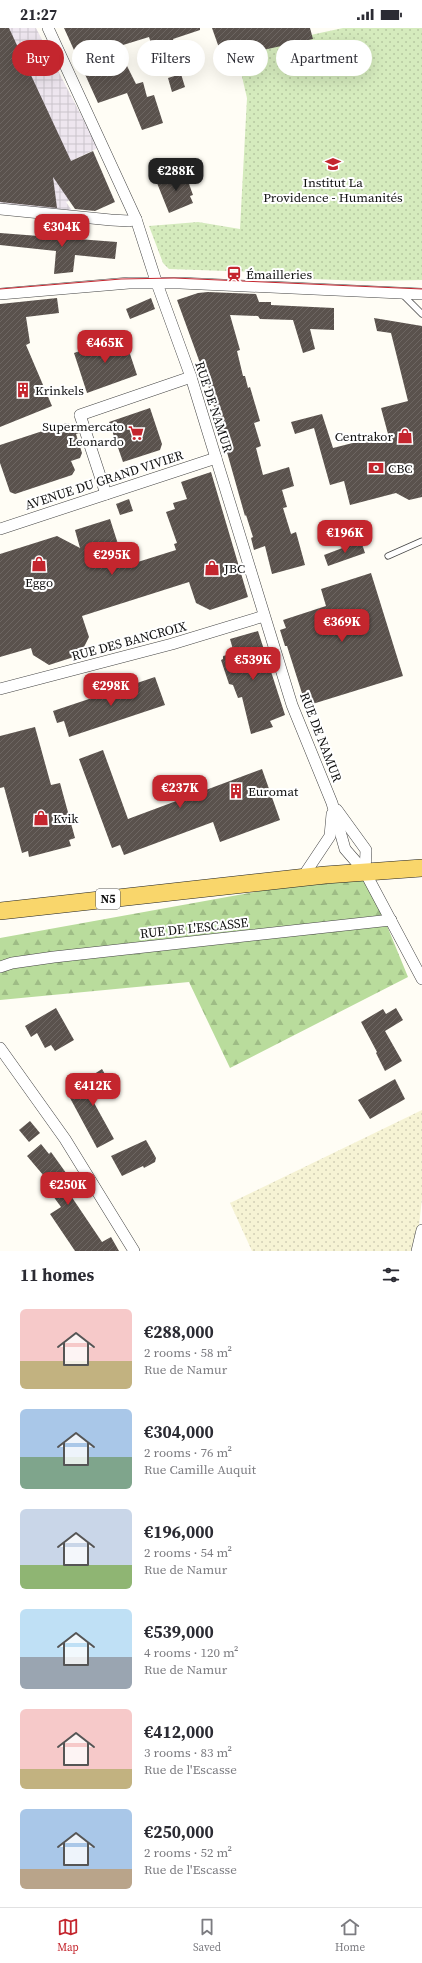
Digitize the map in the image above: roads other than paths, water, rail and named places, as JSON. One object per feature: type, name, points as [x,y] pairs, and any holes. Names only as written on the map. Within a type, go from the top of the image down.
[{"type":"main road","name":"N5","points":[[0,911],[302,878],[422,868]]},
{"type":"street","name":"RUE DE NAMUR","points":[[48,28],[136,219],[157,283],[191,377],[300,728],[332,803],[345,849],[365,872],[392,920],[422,979]]},
{"type":"street","points":[[0,209],[111,220],[129,221],[136,219]]},
{"type":"street","points":[[0,294],[129,283],[422,294]]},
{"type":"street","points":[[106,494],[80,416],[191,377]]},
{"type":"street","name":"AVENUE DU GRAND VIVIER","points":[[0,529],[216,458]]},
{"type":"street","name":"RUE DES BANCROIX","points":[[0,689],[172,644],[264,616]]},
{"type":"street","name":"RUE DE NAMUR","points":[[302,878],[330,836],[332,803]]},
{"type":"street","points":[[332,803],[366,850],[365,872]]},
{"type":"street","name":"RUE DE L'ESCASSE","points":[[0,967],[12,963],[54,957],[392,920]]},
{"type":"street","points":[[0,1048],[65,1139],[134,1251]]},
{"type":"street","points":[[417,1251],[422,1230]]},
{"type":"lane","points":[[402,293],[422,314]]},
{"type":"lane","points":[[388,556],[422,541]]},
{"type":"tram line","points":[[0,289],[121,279],[174,278],[422,289]]},
{"type":"place","name":"Institut La Providence - Humanités","points":[[333,164]]},
{"type":"place","name":"Émailleries","points":[[234,274]]},
{"type":"place","name":"Krinkels","points":[[23,390]]},
{"type":"place","name":"Supermercato Leonardo","points":[[136,433]]},
{"type":"place","name":"Centrakor","points":[[405,436]]},
{"type":"place","name":"CBC","points":[[376,468]]},
{"type":"place","name":"Eggo","points":[[39,564]]},
{"type":"place","name":"JBC","points":[[212,568]]},
{"type":"place","name":"Euromat","points":[[236,791]]},
{"type":"place","name":"Kvik","points":[[41,818]]}]
